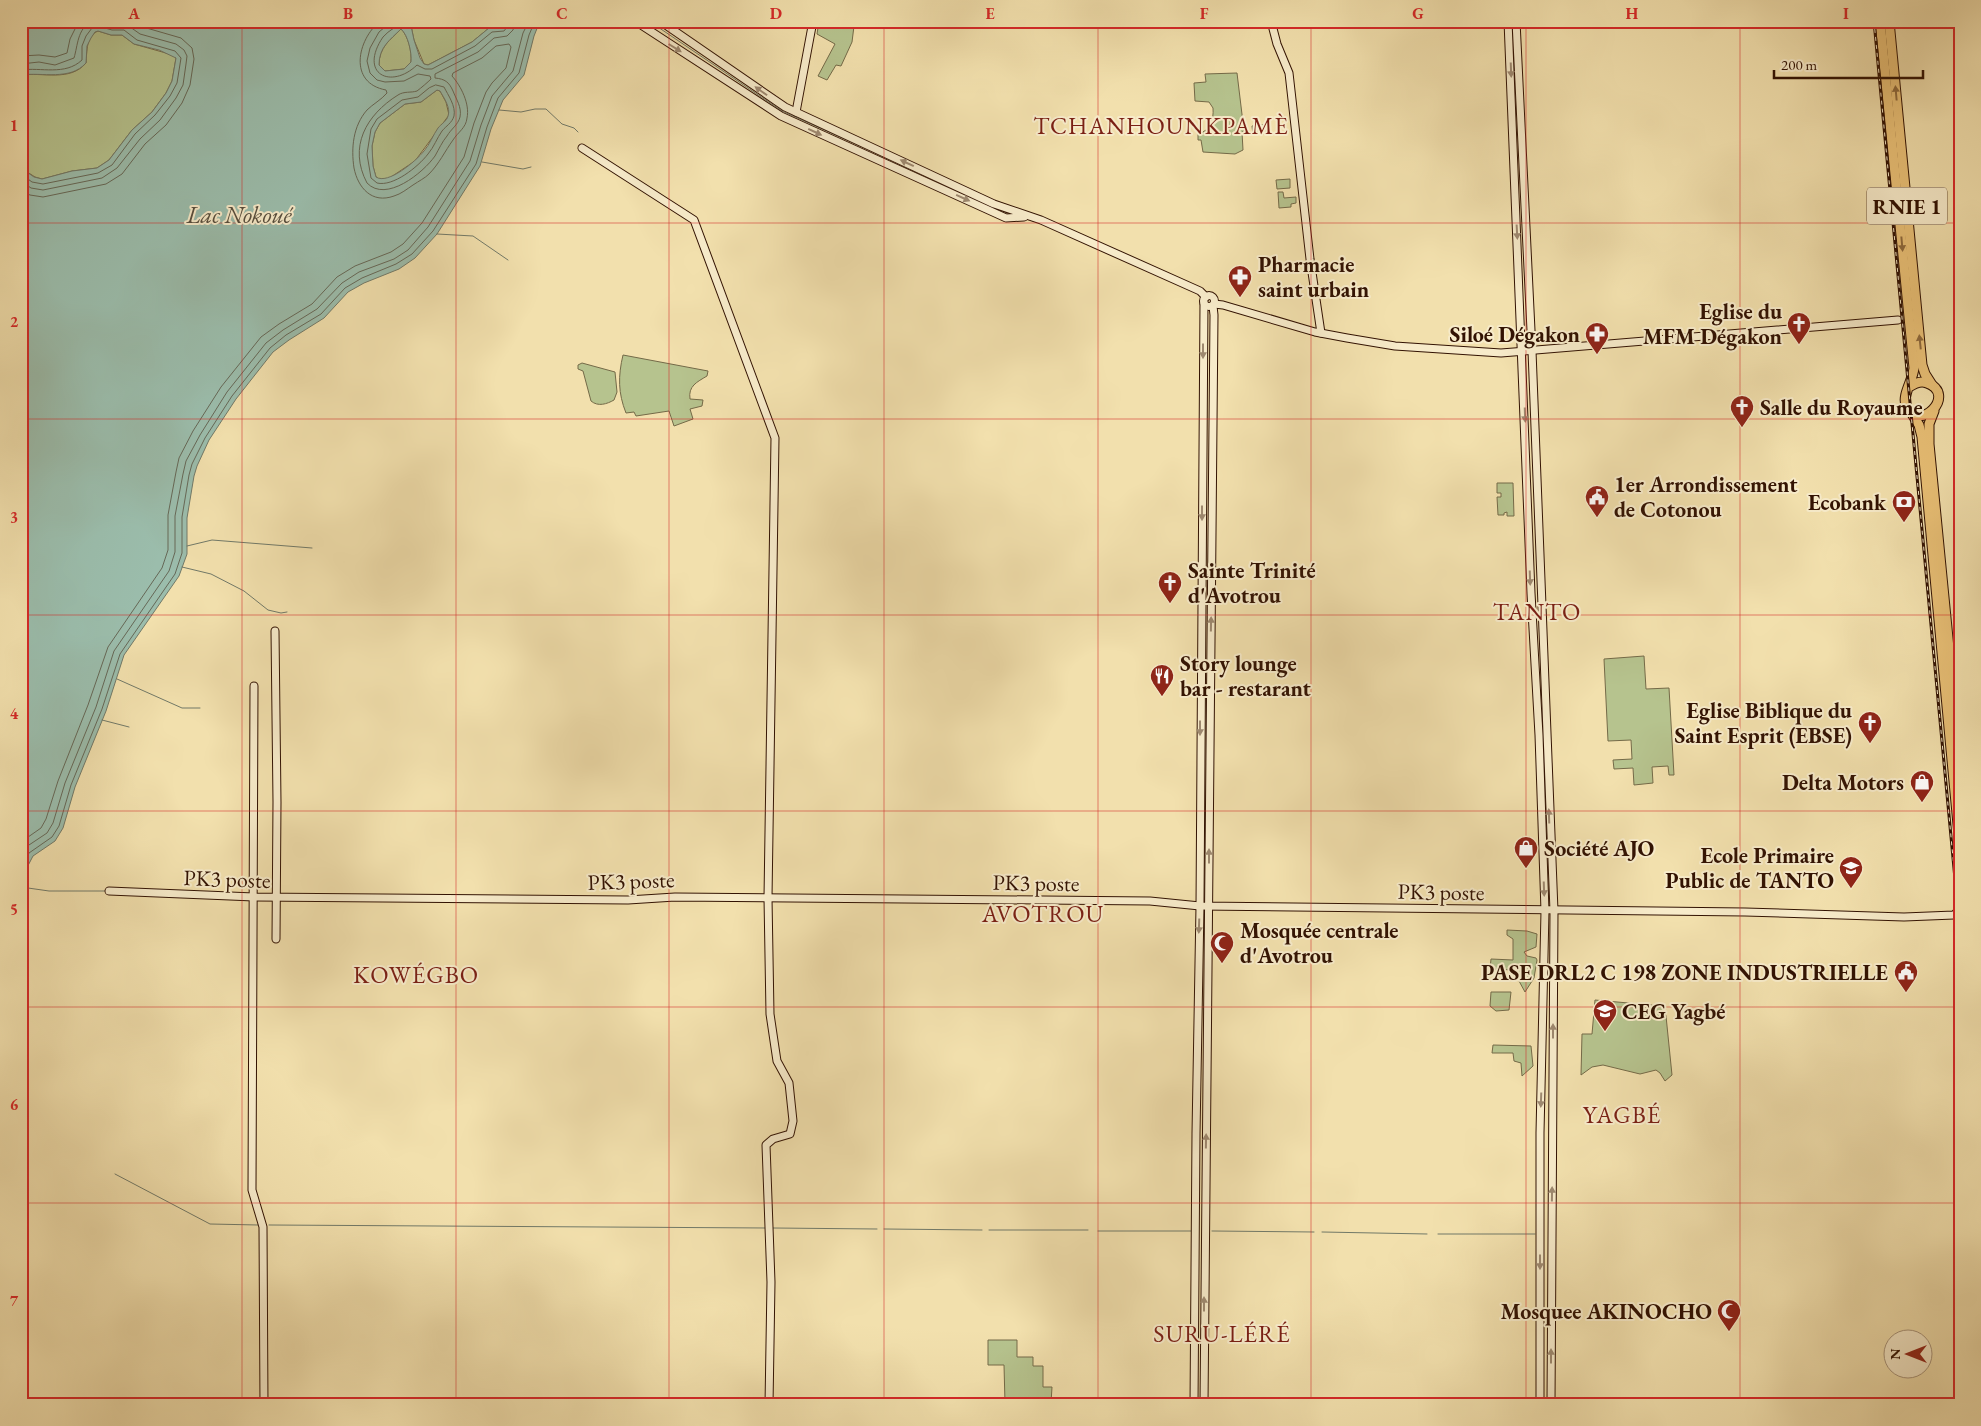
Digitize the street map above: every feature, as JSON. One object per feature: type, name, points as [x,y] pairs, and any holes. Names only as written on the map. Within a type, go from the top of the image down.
[{"type":"highway","name":"RNIE 1","points":[[1880,21],[1913,362],[1913,376],[1905,401],[1919,425],[1922,437],[1960,846]]},
{"type":"highway","name":"RNIE 1","points":[[1889,21],[1922,365],[1938,399],[1928,424],[1929,444],[1960,760]]},
{"type":"highway","points":[[1909,387],[1915,383],[1922,382],[1929,383],[1934,387]]},
{"type":"highway","points":[[1911,412],[1924,415],[1935,409]]},
{"type":"street","points":[[635,21],[781,116],[1006,218],[1032,217]]},
{"type":"street","points":[[660,21],[785,107],[994,204],[1032,217],[1120,254],[1200,292],[1207,306],[1214,303],[1321,333],[1395,346],[1483,352],[1522,352],[1898,320]]},
{"type":"street","points":[[796,112],[813,21]]},
{"type":"street","points":[[1271,21],[1277,44],[1289,73],[1309,250],[1321,333]]},
{"type":"street","points":[[1508,21],[1545,911],[1540,1133],[1540,1405]]},
{"type":"street","points":[[1516,21],[1532,351],[1554,911],[1551,1405]]},
{"type":"street","points":[[582,148],[694,220],[775,438],[768,898],[770,1014],[777,1061],[789,1083],[793,1121],[790,1134],[772,1139],[766,1144],[771,1282],[769,1405]]},
{"type":"street","points":[[1194,1405],[1205,299]]},
{"type":"street","points":[[1204,1405],[1214,303]]},
{"type":"street","points":[[274,631],[276,938]]},
{"type":"street","points":[[254,686],[252,1190],[263,1227],[264,1405]]},
{"type":"street","name":"PK3 poste","points":[[109,891],[277,898],[628,900],[675,897],[1150,901],[1200,906],[1745,912],[1904,916],[1954,914],[1960,909]]},
{"type":"green space","points":[[410,21],[504,22],[501,27],[489,28],[472,42],[428,65],[424,64],[414,40]]},
{"type":"green space","points":[[819,21],[854,26],[852,42],[841,66],[836,65],[827,80],[818,76],[835,44],[817,34]]},
{"type":"green space","points":[[401,29],[406,35],[409,44],[411,62],[404,69],[385,71],[379,65],[381,53],[386,44]]},
{"type":"green space","points":[[98,31],[111,35],[122,35],[134,44],[173,55],[176,58],[172,81],[152,112],[132,130],[109,160],[97,168],[72,171],[42,179],[35,177],[21,168],[21,75],[56,75],[80,69],[86,63],[89,40]]},
{"type":"green space","points":[[1237,73],[1244,131],[1242,132],[1243,150],[1235,154],[1203,152],[1201,140],[1198,140],[1198,134],[1208,128],[1213,117],[1213,108],[1209,102],[1195,101],[1194,83],[1206,82],[1205,74]]},
{"type":"green space","points":[[437,90],[440,91],[446,102],[449,115],[415,161],[388,179],[376,177],[373,166],[372,146],[375,132],[380,123],[405,104],[421,102]]},
{"type":"green space","points":[[1269,124],[1269,133],[1253,135],[1252,126]]},
{"type":"green space","points":[[1290,179],[1290,188],[1277,189],[1276,180]]},
{"type":"green space","points":[[1278,192],[1283,192],[1284,198],[1296,197],[1296,203],[1291,204],[1291,207],[1279,208]]},
{"type":"green space","points":[[623,355],[708,371],[707,376],[694,385],[690,391],[690,399],[703,400],[702,406],[690,409],[693,419],[674,426],[669,411],[636,416],[634,412],[626,413],[621,398],[620,384]]},
{"type":"green space","points":[[582,363],[615,372],[617,392],[614,400],[602,404],[591,401],[583,371],[578,369],[578,365]]},
{"type":"green space","points":[[1497,483],[1513,483],[1514,516],[1507,516],[1507,512],[1504,515],[1498,515],[1497,497],[1501,497],[1501,493],[1497,493]]},
{"type":"green space","points":[[1644,656],[1646,689],[1669,688],[1674,775],[1669,775],[1668,766],[1652,767],[1653,783],[1634,785],[1633,768],[1614,769],[1613,760],[1632,759],[1631,740],[1608,741],[1604,659]]},
{"type":"green space","points":[[1507,930],[1527,931],[1537,934],[1536,947],[1524,952],[1527,956],[1537,960],[1534,978],[1525,992],[1513,970],[1490,969],[1491,959],[1513,960],[1513,939],[1507,935]]},
{"type":"green space","points":[[1491,992],[1511,992],[1509,1010],[1496,1011],[1490,1006]]},
{"type":"green space","points":[[1595,1000],[1662,1006],[1666,1016],[1672,1075],[1665,1081],[1656,1070],[1640,1074],[1603,1065],[1592,1067],[1581,1075],[1582,1034],[1592,1034]]},
{"type":"green space","points":[[1493,1045],[1531,1046],[1533,1066],[1522,1076],[1521,1063],[1514,1061],[1513,1053],[1492,1053]]},
{"type":"green space","points":[[988,1340],[1017,1340],[1017,1357],[1033,1357],[1033,1366],[1043,1366],[1043,1387],[1052,1387],[1051,1403],[1005,1403],[1004,1365],[988,1365]]},
{"type":"water","name":"Lac Nokoué","points":[[21,21],[410,21],[420,58],[424,64],[428,65],[472,42],[489,28],[501,27],[504,21],[540,21],[524,75],[503,100],[491,129],[480,166],[437,234],[415,258],[399,269],[364,283],[348,292],[324,318],[273,352],[236,399],[209,440],[194,476],[187,518],[187,554],[179,576],[124,655],[106,711],[75,787],[63,828],[55,841],[33,856],[21,879],[21,168],[34,177],[42,179],[72,171],[97,168],[109,160],[132,130],[152,112],[166,93],[172,81],[176,58],[159,50],[134,44],[122,35],[111,35],[98,31],[95,32],[87,46],[86,63],[79,69],[55,75],[21,75]],"holes":[[[401,29],[406,35],[409,44],[411,62],[404,69],[385,71],[379,65],[381,53],[386,44]],[[437,90],[440,91],[445,100],[449,113],[424,151],[402,171],[387,178],[381,179],[376,177],[373,166],[372,146],[375,132],[380,123],[405,104],[421,102]]]},
{"type":"waterway","points":[[649,21],[782,111],[907,167]]},
{"type":"waterway","points":[[499,110],[521,112],[546,109],[562,124],[574,128],[578,132]]},
{"type":"waterway","points":[[482,162],[523,169],[531,167]]},
{"type":"waterway","points":[[999,209],[1007,213]]},
{"type":"waterway","points":[[437,234],[473,236],[508,260]]},
{"type":"waterway","points":[[187,546],[212,540],[312,548]]},
{"type":"waterway","points":[[182,567],[211,574],[244,591],[268,610],[281,613],[287,612]]},
{"type":"waterway","points":[[117,679],[182,708],[200,708]]},
{"type":"waterway","points":[[102,720],[129,727]]},
{"type":"waterway","points":[[21,887],[49,891],[107,891]]},
{"type":"waterway","points":[[115,1174],[210,1224],[258,1225]]},
{"type":"waterway","points":[[269,1225],[766,1228]]},
{"type":"waterway","points":[[773,1228],[877,1229]]},
{"type":"waterway","points":[[884,1229],[982,1230]]},
{"type":"waterway","points":[[989,1230],[1088,1230]]},
{"type":"waterway","points":[[1098,1231],[1192,1231]]},
{"type":"waterway","points":[[1212,1231],[1314,1232]]},
{"type":"waterway","points":[[1322,1232],[1427,1234]]},
{"type":"waterway","points":[[1438,1234],[1535,1234]]},
{"type":"railway","points":[[1874,21],[1960,932]]},
{"type":"place","name":"Pharmacie saint urbain","points":[[1240,298]]},
{"type":"place","name":"Eglise du MFM Dégakon","points":[[1799,345]]},
{"type":"place","name":"Siloé Dégakon","points":[[1597,355]]},
{"type":"place","name":"Salle du Royaume","points":[[1742,428]]},
{"type":"place","name":"1er Arrondissement de Cotonou","points":[[1597,518]]},
{"type":"place","name":"Ecobank","points":[[1904,523]]},
{"type":"place","name":"Sainte Trinité d'Avotrou","points":[[1170,604]]},
{"type":"place","name":"Story lounge bar - restarant","points":[[1162,697]]},
{"type":"place","name":"Eglise Biblique du Saint Esprit (EBSE)","points":[[1870,744]]},
{"type":"place","name":"Delta Motors","points":[[1922,803]]},
{"type":"place","name":"Société AJO","points":[[1526,869]]},
{"type":"place","name":"Ecole Primaire Public de TANTO","points":[[1851,889]]},
{"type":"place","name":"Mosquée centrale d'Avotrou","points":[[1222,964]]},
{"type":"place","name":"PASE DRL2 C 198 ZONE INDUSTRIELLE","points":[[1906,993]]},
{"type":"place","name":"CEG Yagbé","points":[[1605,1032]]},
{"type":"place","name":"Mosquee AKINOCHO","points":[[1729,1332]]},
{"type":"district","name":"TCHANHOUNKPAMÈ","points":[[1161,125]]},
{"type":"district","name":"TANTO","points":[[1537,611]]},
{"type":"district","name":"AVOTROU","points":[[1043,913]]},
{"type":"district","name":"KOWÉGBO","points":[[416,974]]},
{"type":"district","name":"YAGBÉ","points":[[1622,1114]]},
{"type":"district","name":"SURU-LÉRÉ","points":[[1222,1333]]}]
